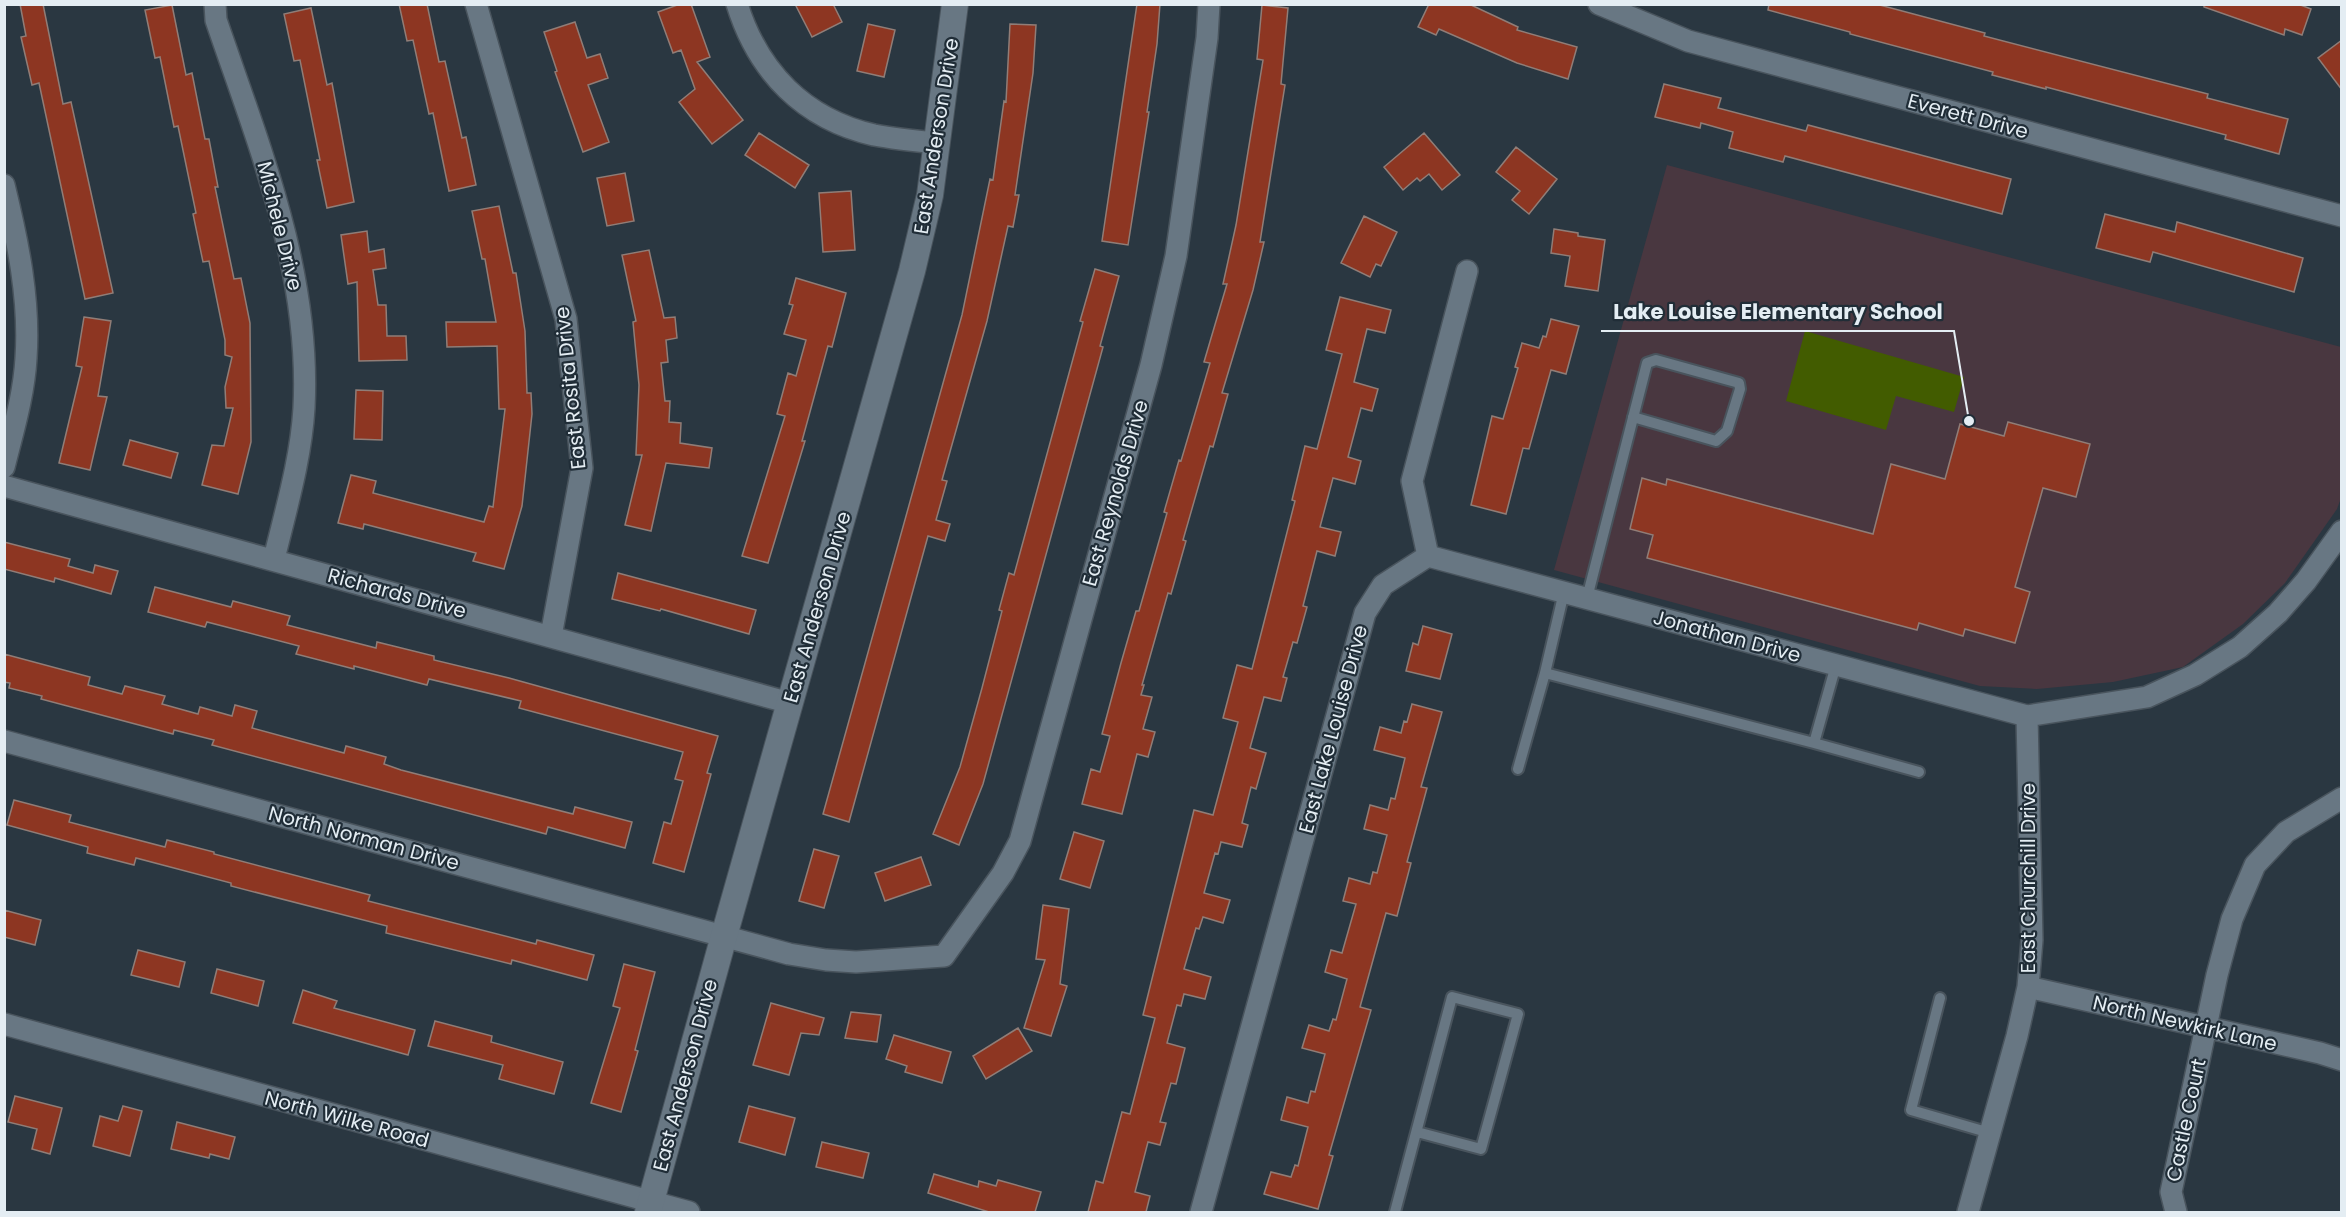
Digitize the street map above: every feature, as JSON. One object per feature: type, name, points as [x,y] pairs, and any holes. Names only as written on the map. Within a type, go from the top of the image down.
[{"type":"street","name":"Michele Drive","points":[[214,4],[216,20],[265,161],[287,236],[300,309],[305,361],[304,409],[298,463],[274,559]]},
{"type":"street","name":"East Rosita Drive","points":[[476,4],[566,319],[582,468],[551,636]]},
{"type":"street","points":[[737,4],[745,29],[755,49],[781,83],[804,104],[828,119],[874,135],[938,143]]},
{"type":"street","name":"East Anderson Drive","points":[[649,1208],[912,271],[930,195],[955,4]]},
{"type":"street","name":"East Reynolds Drive","points":[[944,956],[1003,873],[1020,842],[1156,343],[1176,256],[1207,38],[1209,4]]},
{"type":"street","name":"Everett Drive","points":[[1599,4],[1688,41],[2342,216]]},
{"type":"street","points":[[4,185],[24,281],[27,328],[26,361],[20,400],[4,467]]},
{"type":"street","points":[[1428,556],[1412,481],[1467,271]]},
{"type":"street","name":"Richards Drive","points":[[4,486],[790,703]]},
{"type":"street","points":[[2026,716],[2148,697],[2195,675],[2240,647],[2277,613],[2306,581],[2342,531]]},
{"type":"street","name":"Jonathan Drive","points":[[1428,556],[2026,716]]},
{"type":"street","name":"East Lake Louise Drive","points":[[1201,1212],[1365,613],[1383,585],[1428,556]]},
{"type":"street","name":"East Churchill Drive","points":[[1968,1212],[2028,987],[2032,940],[2026,716]]},
{"type":"street","name":"North Norman Drive","points":[[4,741],[789,954],[856,962],[944,956]]},
{"type":"street","name":"Castle Court","points":[[2175,1212],[2171,1192],[2205,1028],[2232,919],[2255,865],[2286,832],[2342,798]]},
{"type":"street","name":"North Newkirk Lane","points":[[2028,987],[2320,1053],[2342,1060]]},
{"type":"street","name":"North Wilke Road","points":[[4,1024],[649,1208],[689,1212]]},
{"type":"lane","points":[[1587,598],[1633,417],[1647,363],[1656,360],[1739,382],[1740,389],[1727,431],[1716,441],[1633,417]]},
{"type":"lane","points":[[1518,769],[1545,673],[1564,592]]},
{"type":"lane","points":[[1814,743],[1836,665]]},
{"type":"lane","points":[[1545,673],[1919,772]]},
{"type":"lane","points":[[1395,1212],[1452,997],[1518,1014],[1481,1149],[1417,1132]]},
{"type":"lane","points":[[1940,998],[1911,1110],[1990,1133]]},
{"type":"shaded area","points":[[1667,165],[2341,347],[2342,495],[2337,509],[2285,583],[2243,624],[2183,667],[2113,682],[2037,689],[1980,686],[1554,570]]},
{"type":"green space","points":[[1805,331],[1964,377],[1954,412],[1896,396],[1886,430],[1786,401]]},
{"type":"building","points":[[20,4],[43,4],[63,104],[71,102],[113,293],[85,299],[39,83],[32,85],[21,37],[26,36]]},
{"type":"building","points":[[399,4],[427,4],[439,62],[445,61],[462,138],[466,137],[476,185],[449,191],[433,113],[429,114],[413,40],[407,41]]},
{"type":"building","points":[[680,4],[691,4],[710,57],[697,62],[743,120],[712,144],[679,102],[695,89],[681,50],[673,53],[658,12]]},
{"type":"building","points":[[795,4],[833,4],[842,22],[812,37]]},
{"type":"building","points":[[1137,4],[1160,4],[1157,44],[1147,112],[1149,112],[1128,245],[1102,241]]},
{"type":"building","points":[[1429,4],[1469,4],[1518,27],[1517,30],[1577,47],[1568,79],[1517,63],[1439,29],[1436,35],[1418,27]]},
{"type":"building","points":[[1769,4],[1876,4],[1985,33],[1984,36],[2208,94],[2207,98],[2288,119],[2279,154],[2225,139],[2226,135],[1992,75],[1993,72],[1768,10]]},
{"type":"building","points":[[2204,4],[2298,4],[2311,9],[2302,35],[2285,29],[2284,35],[2204,7]]},
{"type":"building","points":[[172,5],[186,75],[192,73],[205,139],[209,139],[218,187],[215,187],[234,279],[241,278],[250,323],[251,442],[238,494],[202,485],[212,445],[224,446],[233,408],[226,408],[225,387],[232,357],[225,355],[225,340],[209,261],[203,262],[193,214],[196,213],[178,126],[174,127],[160,57],[155,58],[145,10]]},
{"type":"building","points":[[1262,5],[1288,8],[1281,84],[1285,85],[1260,242],[1264,242],[1253,290],[1222,393],[1228,394],[1213,447],[1210,446],[1183,540],[1186,541],[1171,594],[1168,593],[1142,685],[1144,685],[1141,695],[1152,697],[1143,729],[1155,732],[1148,757],[1137,754],[1122,814],[1082,804],[1091,769],[1100,772],[1110,736],[1102,734],[1121,663],[1136,611],[1139,611],[1167,513],[1164,512],[1210,363],[1204,362],[1227,284],[1223,284],[1236,225],[1263,60],[1257,59]]},
{"type":"building","points":[[311,8],[327,85],[332,83],[354,202],[327,208],[300,60],[294,61],[284,14]]},
{"type":"building","points":[[575,22],[587,58],[600,54],[608,78],[588,85],[609,142],[583,152],[555,72],[557,71],[544,32]]},
{"type":"building","points":[[868,24],[895,30],[884,77],[857,71]]},
{"type":"building","points":[[1010,24],[1036,25],[1033,73],[1015,195],[1019,195],[1013,227],[1008,226],[987,321],[942,480],[947,481],[936,520],[950,524],[945,541],[928,536],[849,822],[823,814],[962,315],[990,179],[993,180],[1004,101],[1006,102]]},
{"type":"building","points":[[2342,40],[2342,90],[2318,58]]},
{"type":"building","points":[[1664,84],[1721,98],[1718,108],[1806,131],[1808,125],[2011,179],[2002,214],[1785,156],[1783,162],[1729,148],[1733,132],[1701,123],[1700,128],[1655,117]]},
{"type":"building","points":[[759,133],[809,165],[795,188],[745,155]]},
{"type":"building","points":[[1424,133],[1460,175],[1442,190],[1429,174],[1420,181],[1417,178],[1403,190],[1384,167]]},
{"type":"building","points":[[1516,147],[1557,179],[1529,214],[1512,200],[1520,191],[1496,172]]},
{"type":"building","points":[[625,173],[634,221],[607,226],[597,178]]},
{"type":"building","points":[[851,191],[855,250],[823,252],[819,193]]},
{"type":"building","points":[[499,206],[513,273],[516,273],[525,331],[527,393],[531,393],[532,414],[522,506],[504,569],[473,561],[476,553],[364,524],[363,529],[338,523],[351,475],[376,481],[373,493],[484,522],[489,506],[493,507],[505,409],[499,409],[497,346],[447,347],[446,322],[496,322],[485,259],[482,259],[472,211]]},
{"type":"building","points":[[2105,214],[2175,232],[2177,222],[2303,258],[2294,292],[2153,252],[2150,262],[2096,248]]},
{"type":"building","points":[[1364,216],[1397,232],[1381,266],[1376,264],[1370,277],[1341,263]]},
{"type":"building","points":[[1554,229],[1605,240],[1598,291],[1565,286],[1570,256],[1551,253]]},
{"type":"building","points":[[367,231],[369,252],[384,249],[386,268],[373,270],[378,305],[386,305],[387,336],[406,336],[407,360],[359,361],[357,282],[348,284],[341,235]]},
{"type":"building","points":[[649,250],[664,318],[675,317],[677,338],[666,340],[668,362],[661,363],[665,401],[670,401],[669,422],[681,423],[680,443],[712,448],[709,468],[666,463],[651,531],[625,525],[642,455],[636,455],[639,385],[633,322],[636,321],[622,255]]},
{"type":"building","points":[[1095,269],[1119,276],[1100,346],[1103,347],[983,784],[959,845],[933,834],[960,767],[1002,611],[999,610],[1009,573],[1014,575],[1083,322],[1080,321]]},
{"type":"building","points":[[796,278],[846,293],[832,347],[828,346],[802,441],[805,441],[768,563],[742,556],[785,416],[777,414],[788,373],[796,376],[806,340],[784,334],[793,305],[789,304]]},
{"type":"building","points":[[1340,297],[1391,310],[1385,333],[1367,329],[1354,382],[1378,389],[1372,411],[1361,408],[1348,457],[1361,461],[1355,484],[1333,478],[1320,527],[1341,532],[1335,556],[1317,551],[1303,606],[1307,607],[1297,643],[1293,642],[1283,677],[1287,678],[1281,701],[1264,697],[1250,748],[1266,753],[1256,789],[1251,787],[1242,823],[1248,825],[1242,847],[1221,842],[1218,854],[1215,853],[1204,893],[1230,900],[1223,923],[1203,917],[1199,929],[1196,928],[1184,969],[1211,977],[1205,999],[1184,994],[1181,1006],[1177,1005],[1167,1043],[1185,1048],[1176,1084],[1171,1083],[1160,1122],[1166,1123],[1160,1145],[1148,1142],[1135,1192],[1150,1196],[1146,1212],[1088,1212],[1096,1181],[1103,1183],[1122,1112],[1130,1114],[1155,1018],[1143,1015],[1194,810],[1213,815],[1238,722],[1223,718],[1237,665],[1252,669],[1295,501],[1292,500],[1305,446],[1317,449],[1342,354],[1326,350]]},
{"type":"building","points":[[84,317],[111,321],[98,396],[107,397],[90,470],[59,463],[82,367],[76,366]]},
{"type":"building","points":[[1551,319],[1579,326],[1566,374],[1551,370],[1529,449],[1523,448],[1506,514],[1471,505],[1492,416],[1503,419],[1518,368],[1515,367],[1522,343],[1539,348],[1543,336],[1546,337]]},
{"type":"building","points":[[356,390],[383,391],[382,440],[354,439]]},
{"type":"building","points":[[2008,422],[2090,444],[2076,497],[2043,488],[2015,587],[2030,592],[2015,643],[1965,629],[1963,636],[1919,623],[1917,630],[1647,558],[1653,535],[1630,529],[1642,478],[1666,485],[1667,479],[1873,534],[1891,464],[1945,479],[1960,424],[2004,436]]},
{"type":"building","points":[[130,440],[178,453],[171,478],[123,465]]},
{"type":"building","points":[[4,542],[70,559],[68,566],[93,573],[95,565],[118,571],[111,594],[55,578],[54,582],[4,569]]},
{"type":"building","points":[[618,573],[756,610],[749,634],[661,609],[660,611],[612,599]]},
{"type":"building","points":[[155,587],[231,607],[233,601],[290,616],[287,625],[376,648],[377,642],[434,656],[434,660],[509,678],[718,736],[707,773],[711,774],[684,872],[653,863],[664,822],[671,824],[683,781],[675,779],[683,752],[519,708],[521,701],[429,679],[427,685],[354,666],[354,669],[296,654],[299,646],[207,622],[205,627],[148,612]]},
{"type":"building","points":[[1423,626],[1452,634],[1440,679],[1406,671],[1413,643],[1418,645]]},
{"type":"building","points":[[4,654],[90,677],[88,685],[122,694],[125,686],[165,696],[162,704],[198,714],[200,707],[232,716],[235,705],[257,711],[252,728],[344,753],[346,746],[386,757],[384,764],[401,770],[573,814],[575,807],[632,822],[625,848],[548,827],[546,834],[212,745],[214,740],[174,730],[173,734],[41,699],[42,696],[9,688],[10,683],[4,682]]},
{"type":"building","points":[[1412,704],[1442,712],[1421,787],[1427,788],[1407,862],[1411,863],[1397,916],[1386,913],[1360,1007],[1371,1010],[1329,1155],[1333,1156],[1318,1209],[1264,1194],[1271,1172],[1291,1177],[1295,1165],[1298,1166],[1308,1127],[1281,1120],[1287,1097],[1308,1103],[1311,1091],[1315,1092],[1325,1054],[1302,1048],[1309,1025],[1329,1031],[1333,1019],[1336,1020],[1347,979],[1325,972],[1331,950],[1342,953],[1356,904],[1343,901],[1349,878],[1370,884],[1373,872],[1377,873],[1387,835],[1364,829],[1370,805],[1388,810],[1391,798],[1395,799],[1405,758],[1374,750],[1380,727],[1401,733]]},
{"type":"building","points":[[14,800],[71,815],[69,822],[165,847],[167,840],[370,895],[368,901],[536,944],[537,940],[594,955],[587,980],[512,960],[511,964],[386,933],[387,926],[231,886],[231,883],[136,858],[134,865],[87,853],[88,847],[7,825]]},
{"type":"building","points":[[1074,832],[1104,841],[1090,888],[1060,879]]},
{"type":"building","points":[[814,849],[839,856],[824,908],[799,901]]},
{"type":"building","points":[[921,857],[931,885],[885,901],[875,873]]},
{"type":"building","points":[[1043,905],[1069,909],[1060,984],[1067,986],[1051,1036],[1024,1028],[1045,960],[1036,959]]},
{"type":"building","points":[[4,910],[41,920],[35,945],[4,937]]},
{"type":"building","points":[[138,950],[185,962],[179,987],[131,975]]},
{"type":"building","points":[[624,964],[655,972],[635,1050],[638,1051],[621,1112],[591,1103],[620,1008],[613,1006]]},
{"type":"building","points":[[217,969],[264,981],[258,1006],[211,993]]},
{"type":"building","points":[[303,990],[337,1001],[334,1008],[415,1030],[408,1055],[293,1023]]},
{"type":"building","points":[[771,1003],[824,1018],[819,1035],[801,1033],[789,1075],[753,1065]]},
{"type":"building","points":[[851,1012],[881,1015],[877,1042],[845,1038]]},
{"type":"building","points":[[435,1021],[492,1036],[491,1042],[563,1062],[554,1094],[499,1079],[503,1065],[428,1046]]},
{"type":"building","points":[[1018,1028],[1032,1051],[986,1079],[973,1056]]},
{"type":"building","points":[[894,1035],[951,1052],[942,1083],[905,1072],[907,1066],[886,1059]]},
{"type":"building","points":[[15,1096],[62,1108],[50,1154],[32,1149],[37,1129],[8,1122]]},
{"type":"building","points":[[123,1106],[142,1111],[130,1156],[93,1146],[100,1116],[118,1121]]},
{"type":"building","points":[[749,1106],[795,1118],[785,1155],[739,1142]]},
{"type":"building","points":[[177,1122],[235,1137],[229,1159],[210,1154],[209,1158],[171,1149]]},
{"type":"building","points":[[822,1142],[869,1153],[863,1178],[816,1167]]},
{"type":"building","points":[[934,1174],[978,1187],[979,1181],[996,1186],[998,1180],[1041,1192],[1035,1212],[989,1212],[928,1193]]},
{"type":"place","name":"Lake Louise Elementary School","points":[[1969,421]]}]
